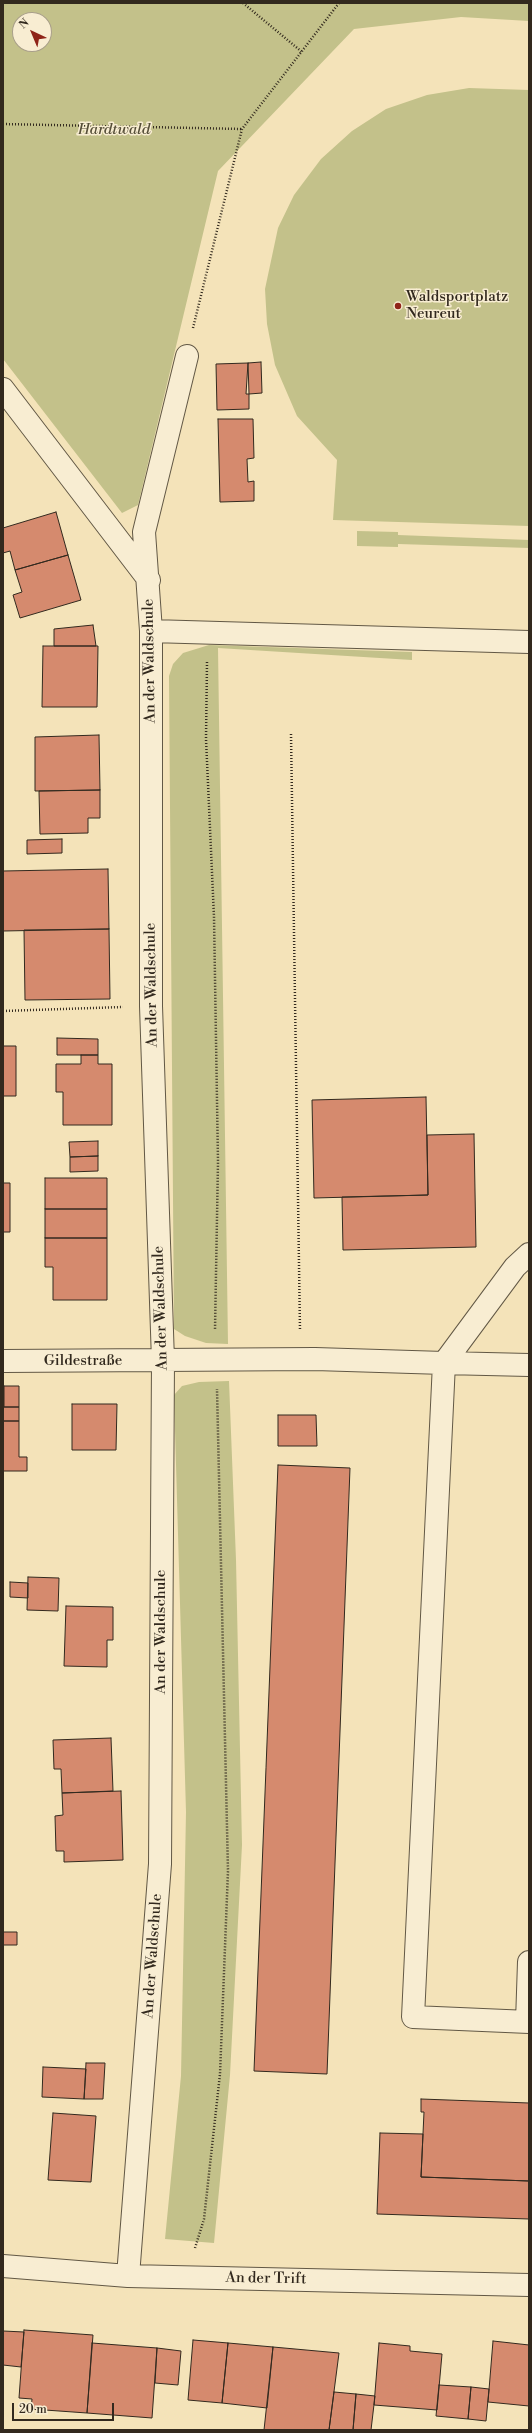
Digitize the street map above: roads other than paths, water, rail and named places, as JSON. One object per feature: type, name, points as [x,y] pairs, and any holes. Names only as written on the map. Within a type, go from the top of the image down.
[{"type":"street","points":[[149,580],[144,532],[187,356]]},
{"type":"street","name":"An der Waldschule","points":[[3,389],[149,580],[151,631],[151,1006],[163,1361],[160,1864],[128,2276]]},
{"type":"street","points":[[151,631],[529,642]]},
{"type":"street","points":[[529,1254],[515,1267],[444,1363],[413,2017],[528,2022],[529,1962]]},
{"type":"street","name":"Gildestraße","points":[[3,1361],[315,1359],[529,1365]]},
{"type":"street","name":"An der Trift","points":[[3,2266],[128,2276],[529,2285]]},
{"type":"place","name":"Waldsportplatz Neureut","points":[[398,306]]},
{"type":"park label","name":"Hardtwald","points":[[114,130]]}]
